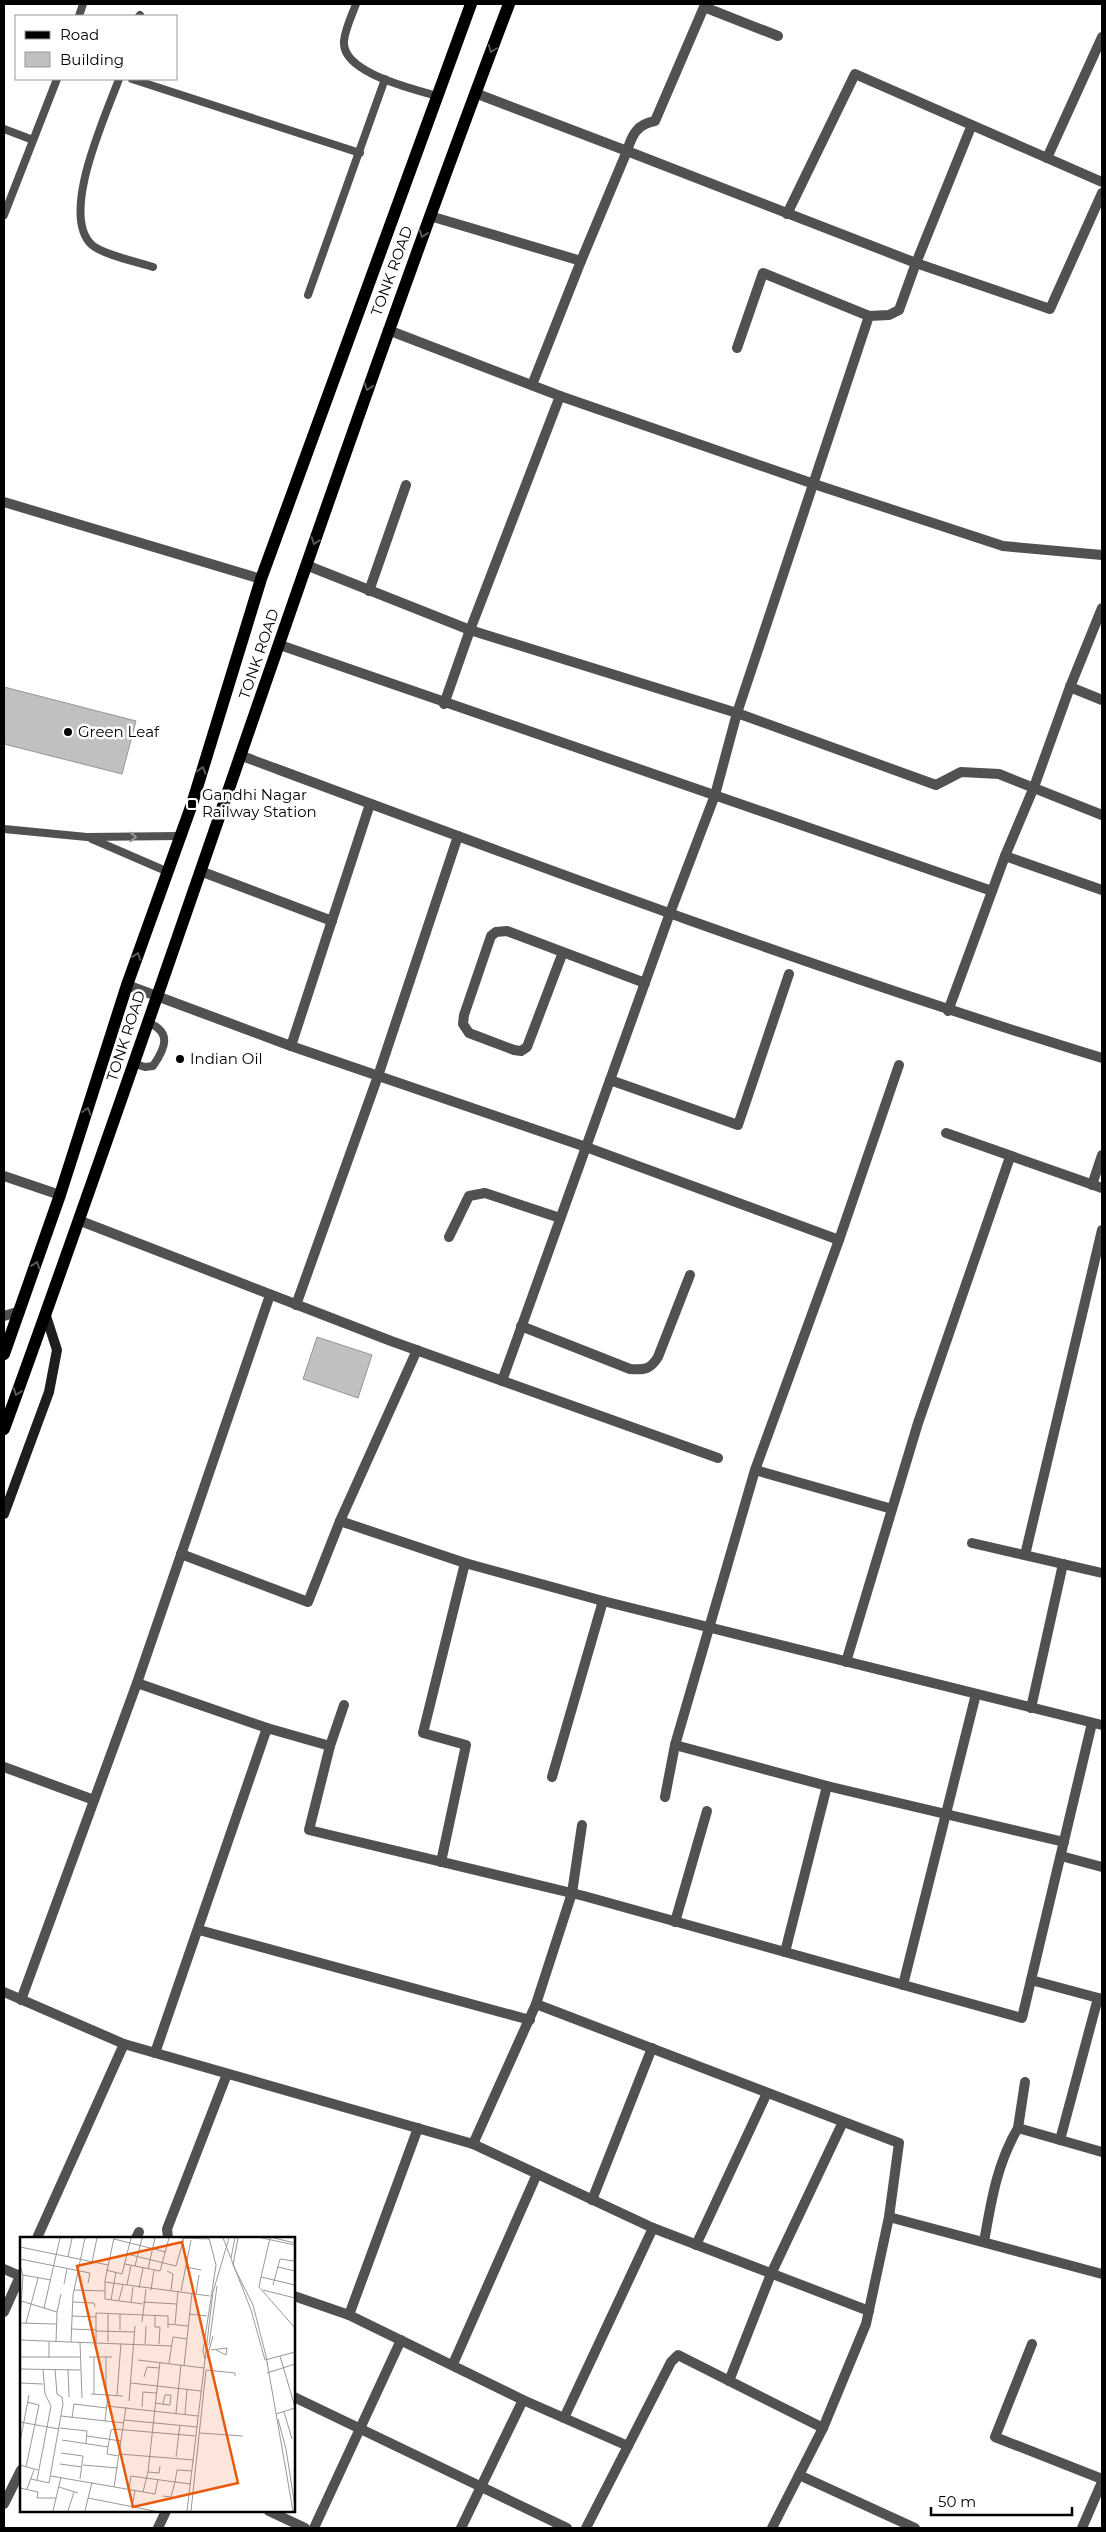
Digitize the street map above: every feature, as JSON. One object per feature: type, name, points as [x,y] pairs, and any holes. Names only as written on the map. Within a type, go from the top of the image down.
[{"type":"main road","name":"TONK ROAD","points":[[5,1351],[60,1195],[127,985],[166,871],[192,804],[261,579],[472,4]]},
{"type":"main road","name":"TONK ROAD","points":[[4,1429],[135,1064],[155,997],[242,756],[388,330],[509,4]]},
{"type":"street","points":[[532,385],[632,135],[643,123],[654,121],[704,7],[778,36]]},
{"type":"street","points":[[1047,158],[1102,37]]},
{"type":"street","points":[[788,214],[855,74],[971,127],[1102,182]]},
{"type":"street","points":[[475,93],[916,263],[1050,309],[1102,193]]},
{"type":"street","points":[[737,348],[763,273],[869,316],[889,316],[900,310],[916,263],[971,127]]},
{"type":"street","points":[[430,216],[581,261]]},
{"type":"street","points":[[502,1381],[670,913],[715,795],[737,713],[869,316]]},
{"type":"street","points":[[388,330],[560,396],[814,484],[1003,546],[1102,555]]},
{"type":"street","points":[[444,704],[470,630],[560,396]]},
{"type":"street","points":[[369,591],[406,485]]},
{"type":"street","points":[[4,502],[261,579]]},
{"type":"street","points":[[306,565],[470,630],[570,659],[636,683],[737,713],[936,785],[961,772],[999,774],[1102,815]]},
{"type":"street","points":[[948,1011],[1005,856],[1034,787],[1070,687],[1102,608]]},
{"type":"street","points":[[280,645],[444,704],[518,727],[992,891]]},
{"type":"street","points":[[1070,687],[1102,700]]},
{"type":"street","points":[[242,756],[670,913],[948,1011],[1102,1058]]},
{"type":"street","points":[[290,1046],[370,804]]},
{"type":"street","points":[[296,1305],[378,1076],[458,836]]},
{"type":"street","points":[[1005,856],[1102,890]]},
{"type":"street","points":[[200,871],[332,921]]},
{"type":"street","points":[[563,952],[527,1047],[521,1051],[514,1050],[469,1033],[463,1024],[464,1015],[491,936],[496,932],[507,931],[563,952],[645,983]]},
{"type":"street","points":[[610,1080],[738,1125],[789,974]]},
{"type":"street","points":[[127,985],[290,1046],[586,1147],[839,1240]]},
{"type":"street","points":[[665,1797],[675,1746],[755,1470],[839,1240],[899,1064]]},
{"type":"street","points":[[946,1133],[1102,1188]]},
{"type":"street","points":[[1092,1185],[1102,1155]]},
{"type":"street","points":[[846,1662],[918,1423],[1010,1157]]},
{"type":"street","points":[[4,1176],[60,1195]]},
{"type":"street","points":[[449,1237],[469,1196],[476,1194],[485,1193],[560,1218]]},
{"type":"street","points":[[78,1220],[417,1350],[718,1458]]},
{"type":"street","points":[[1024,1555],[1102,1230]]},
{"type":"street","points":[[521,1326],[630,1369],[643,1370],[652,1367],[658,1357],[690,1275]]},
{"type":"street","points":[[21,2000],[137,1683],[270,1295]]},
{"type":"street","points":[[4,1316],[20,1311]]},
{"type":"street","points":[[4,1514],[49,1392],[57,1350],[46,1316]]},
{"type":"street","points":[[181,1554],[308,1602],[340,1521],[417,1350]]},
{"type":"street","points":[[755,1470],[892,1509]]},
{"type":"street","points":[[340,1521],[465,1563],[710,1629],[1097,1724],[1064,1842],[1022,2018],[572,1893],[309,1830],[330,1746],[344,1705]]},
{"type":"street","points":[[972,1543],[1102,1573]]},
{"type":"street","points":[[441,1862],[466,1745],[423,1734],[465,1563]]},
{"type":"street","points":[[1031,1708],[1063,1564]]},
{"type":"street","points":[[552,1777],[603,1600]]},
{"type":"street","points":[[137,1683],[267,1728],[330,1746]]},
{"type":"street","points":[[903,1985],[976,1694]]},
{"type":"street","points":[[155,2053],[199,1930],[267,1728]]},
{"type":"street","points":[[675,1746],[827,1786],[1064,1842]]},
{"type":"street","points":[[4,1767],[94,1800]]},
{"type":"street","points":[[785,1952],[827,1786]]},
{"type":"street","points":[[675,1922],[707,1811]]},
{"type":"street","points":[[473,2144],[536,2004],[572,1893],[582,1825]]},
{"type":"street","points":[[1061,1856],[1102,1867]]},
{"type":"street","points":[[199,1930],[530,2020]]},
{"type":"street","points":[[1031,1980],[1100,1998],[1060,2140]]},
{"type":"street","points":[[4,1992],[124,2044],[473,2144],[653,2228],[869,2311]]},
{"type":"street","points":[[536,2004],[899,2143],[889,2217],[866,2324],[823,2428],[772,2528]]},
{"type":"street","points":[[37,2237],[124,2044]]},
{"type":"street","points":[[592,2200],[652,2048]]},
{"type":"street","points":[[168,2237],[167,2229],[227,2074]]},
{"type":"street","points":[[984,2242],[991,2202],[1005,2150],[1018,2128],[1025,2082]]},
{"type":"street","points":[[696,2245],[767,2093]]},
{"type":"street","points":[[729,2381],[771,2274],[843,2122]]},
{"type":"street","points":[[349,2315],[418,2128]]},
{"type":"street","points":[[1018,2128],[1102,2152]]},
{"type":"street","points":[[452,2364],[537,2174]]},
{"type":"street","points":[[889,2217],[1102,2274]]},
{"type":"street","points":[[564,2418],[653,2228]]},
{"type":"street","points":[[4,2269],[20,2275]]},
{"type":"street","points":[[4,2312],[20,2277]]},
{"type":"street","points":[[295,2296],[349,2315],[523,2400],[628,2446]]},
{"type":"street","points":[[314,2528],[401,2340]]},
{"type":"street","points":[[1032,2344],[995,2437],[1102,2480],[1082,2528]]},
{"type":"street","points":[[586,2528],[671,2362],[678,2355],[823,2428]]},
{"type":"street","points":[[295,2397],[567,2528]]},
{"type":"street","points":[[461,2528],[523,2400]]},
{"type":"street","points":[[4,2504],[20,2472]]},
{"type":"street","points":[[799,2475],[915,2528]]},
{"type":"street","points":[[158,2528],[166,2512]]},
{"type":"street","points":[[271,2512],[305,2528]]},
{"type":"lane","points":[[356,4],[344,41],[346,53],[354,64],[385,79],[437,96]]},
{"type":"lane","points":[[308,295],[385,79]]},
{"type":"lane","points":[[4,215],[57,80]]},
{"type":"lane","points":[[119,80],[85,180],[80,200],[80,219],[83,234],[93,246],[154,267]]},
{"type":"lane","points":[[135,80],[360,153]]},
{"type":"lane","points":[[4,129],[33,140]]},
{"type":"lane","points":[[4,829],[88,837],[179,836]]},
{"type":"lane","points":[[88,837],[166,871]]},
{"type":"lane","points":[[135,1064],[145,1067],[153,1066],[163,1052],[164,1035],[158,1027],[147,1022]]},
{"type":"building","name":"Green Leaf","points":[[4,687],[136,721],[122,774],[4,744]]},
{"type":"building","points":[[317,1337],[372,1355],[358,1398],[303,1379]]},
{"type":"place","name":"Green Leaf","points":[[68,732]]},
{"type":"place","name":"Gandhi Nagar Railway Station","points":[[192,804]]},
{"type":"place","name":"Indian Oil","points":[[180,1059]]}]
